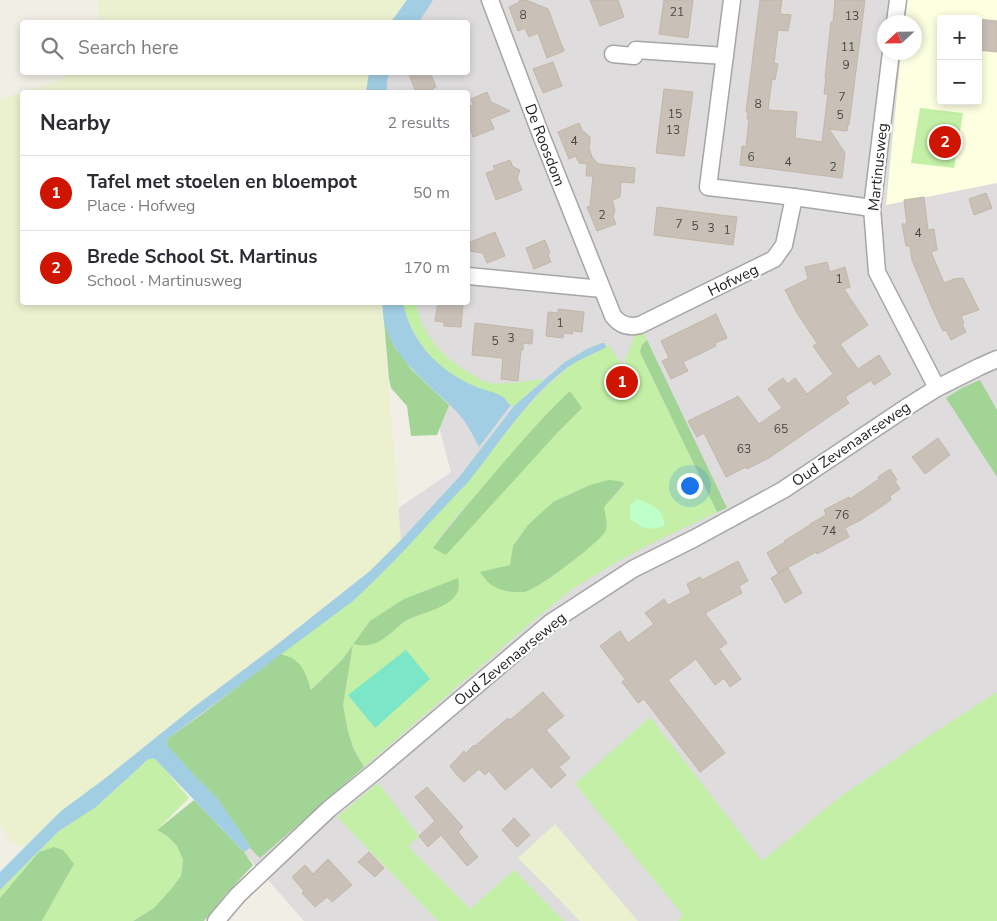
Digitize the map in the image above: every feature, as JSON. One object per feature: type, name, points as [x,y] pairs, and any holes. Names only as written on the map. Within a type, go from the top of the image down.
[{"type":"street","name":"De Roosdom","points":[[490,0],[544,144],[613,316],[617,321],[632,327]]},
{"type":"street","points":[[732,0],[708,187],[872,208]]},
{"type":"street","points":[[896,15],[898,0]]},
{"type":"street","points":[[613,54],[634,56],[636,50],[725,56]]},
{"type":"street","name":"Martinusweg","points":[[890,60],[872,208],[877,272],[937,388]]},
{"type":"street","name":"Hofweg","points":[[632,327],[640,326],[774,259],[784,245],[794,197]]},
{"type":"street","points":[[470,276],[602,289]]},
{"type":"street","name":"Oud Zevenaarseweg","points":[[216,921],[238,895],[329,809],[550,623],[633,569],[783,490],[937,388],[979,366],[997,359]]},
{"type":"shaded area","points":[[98,0],[407,0],[392,20],[99,20]]},
{"type":"shaded area","points":[[342,0],[997,0],[997,746],[728,921],[304,921],[114,704],[451,472],[407,305],[470,305],[470,90],[349,90],[346,75],[470,75],[470,20],[334,20]]},
{"type":"shaded area","points":[[907,0],[997,0],[997,183],[886,205],[900,60],[922,60],[922,15],[905,15]]},
{"type":"shaded area","points":[[65,75],[369,75],[366,90],[31,90],[51,84],[62,79]]},
{"type":"shaded area","points":[[20,94],[20,305],[382,305],[401,540],[370,571],[61,811],[24,848],[10,842],[0,823],[0,99]]},
{"type":"shaded area","points":[[555,824],[638,921],[580,921],[518,858]]},
{"type":"green space","points":[[920,108],[963,113],[954,168],[911,163]]},
{"type":"green space","points":[[404,305],[417,305],[423,325],[434,344],[450,360],[480,380],[500,384],[544,379],[514,406],[508,404],[465,382],[439,365],[416,337]]},
{"type":"green space","points":[[384,321],[394,346],[412,370],[449,405],[437,435],[411,436],[407,406],[391,388]]},
{"type":"green space","points":[[643,330],[647,340],[642,345],[640,352],[717,512],[646,546],[572,589],[364,767],[354,749],[348,732],[343,705],[353,645],[342,660],[310,690],[280,654],[353,601],[378,577],[468,482],[522,412],[549,384],[570,366],[605,348],[608,344],[624,367],[636,333]],"holes":[[[570,391],[565,424],[433,548],[450,524],[547,414]],[[625,484],[604,507],[607,521],[606,530],[602,536],[568,565],[531,590],[524,592],[511,592],[491,584],[506,566],[510,565],[513,545],[528,525]],[[443,606],[406,621],[378,642],[354,644],[370,621]]]},
{"type":"green space","points":[[647,340],[727,508],[717,512],[640,352],[642,345]]},
{"type":"green space","points":[[980,380],[997,410],[997,477],[946,398]]},
{"type":"green space","points":[[570,391],[582,408],[446,555],[433,548],[520,443]]},
{"type":"green space","points":[[609,480],[625,483],[604,507],[607,521],[606,530],[593,544],[554,575],[531,590],[515,592],[502,590],[494,586],[480,572],[510,565],[513,546],[528,525],[553,502],[590,485]]},
{"type":"green space","points":[[638,499],[652,505],[659,511],[662,515],[664,526],[646,528],[630,519],[630,505]]},
{"type":"green space","points":[[458,578],[458,592],[446,604],[407,620],[376,643],[370,645],[353,644],[370,621],[404,599]]},
{"type":"green space","points":[[353,645],[343,705],[348,732],[354,750],[364,767],[260,858],[250,848],[216,797],[168,747],[167,739],[280,654],[292,658],[299,664],[311,690],[342,660]]},
{"type":"green space","points":[[406,650],[430,679],[375,728],[348,695]]},
{"type":"green space","points":[[997,692],[997,921],[678,921],[683,915],[575,784],[650,717],[762,861],[840,797]]},
{"type":"green space","points":[[150,758],[154,758],[162,766],[189,798],[157,830],[167,836],[177,846],[183,860],[181,876],[154,908],[133,921],[42,921],[74,864],[9,887],[0,898],[0,890],[59,831],[103,801]]},
{"type":"green space","points":[[378,783],[419,836],[408,846],[470,909],[514,870],[564,921],[438,921],[337,817]]},
{"type":"green space","points":[[194,800],[244,852],[253,865],[204,921],[133,921],[154,908],[181,876],[183,860],[177,846],[167,836],[157,830]]},
{"type":"green space","points":[[54,847],[63,850],[74,864],[42,921],[0,921],[0,898],[39,852]]},
{"type":"water","points":[[407,0],[433,0],[420,20],[392,20]]},
{"type":"water","points":[[369,75],[388,75],[387,90],[366,90]]},
{"type":"water","points":[[382,305],[404,305],[407,317],[420,342],[438,363],[474,386],[501,396],[511,405],[479,447],[460,415],[404,360],[389,336],[384,322]]},
{"type":"water","points":[[602,343],[606,346],[605,348],[568,367],[540,392],[469,481],[395,560],[353,601],[167,739],[167,745],[216,797],[250,848],[244,852],[154,758],[147,760],[96,807],[59,831],[0,890],[0,872],[61,811],[370,571],[460,476],[514,406],[565,362],[587,349]]},
{"type":"building","points":[[520,0],[526,0],[548,9],[564,51],[547,58],[538,33],[529,37],[525,28],[518,31],[509,7]]},
{"type":"building","points":[[590,0],[618,0],[624,17],[600,26]]},
{"type":"building","points":[[664,0],[693,0],[688,38],[659,34]]},
{"type":"building","points":[[760,0],[782,0],[780,14],[791,15],[788,31],[778,30],[774,63],[778,64],[775,80],[772,79],[768,110],[797,112],[795,138],[822,142],[828,94],[824,94],[825,78],[835,0],[865,0],[849,125],[847,131],[829,129],[845,153],[842,178],[740,165],[742,146],[746,147],[749,119],[747,119],[748,112],[746,112]]},
{"type":"building","points":[[982,19],[997,21],[997,52],[982,50]]},
{"type":"building","points":[[553,62],[562,86],[543,93],[533,69]]},
{"type":"building","points":[[409,75],[431,75],[436,87],[433,90],[415,90]]},
{"type":"building","points":[[664,89],[693,92],[684,156],[656,153]]},
{"type":"building","points":[[487,92],[491,102],[510,111],[490,119],[494,129],[473,137],[470,128],[470,106],[473,105],[471,99]]},
{"type":"building","points":[[579,123],[582,130],[590,137],[589,148],[592,157],[598,164],[635,168],[634,183],[621,182],[620,197],[612,200],[615,210],[613,217],[616,224],[597,231],[587,207],[590,206],[593,176],[586,176],[587,164],[579,163],[576,156],[569,159],[558,132]]},
{"type":"building","points":[[510,160],[513,167],[520,170],[517,178],[522,190],[496,200],[486,173],[495,170],[493,166]]},
{"type":"building","points":[[986,193],[992,208],[974,215],[969,199]]},
{"type":"building","points":[[924,197],[928,230],[934,229],[937,250],[931,252],[944,283],[963,278],[979,310],[961,316],[966,332],[951,340],[946,330],[943,331],[933,310],[912,260],[910,246],[906,246],[902,224],[907,224],[904,200]]},
{"type":"building","points":[[657,207],[737,217],[733,245],[654,235]]},
{"type":"building","points":[[495,232],[505,256],[487,263],[483,253],[470,251],[470,242]]},
{"type":"building","points":[[545,240],[551,262],[534,269],[526,248]]},
{"type":"building","points":[[827,262],[830,272],[845,267],[850,287],[844,289],[868,325],[840,344],[858,369],[879,355],[891,374],[874,385],[871,380],[845,397],[849,403],[769,458],[726,477],[704,433],[697,437],[688,421],[738,396],[759,424],[782,408],[768,389],[783,378],[788,384],[795,378],[807,394],[833,374],[813,346],[817,343],[797,313],[785,290],[808,279],[805,267]]},
{"type":"building","points":[[438,305],[463,305],[461,327],[444,326],[444,322],[435,321]]},
{"type":"building","points":[[558,309],[584,312],[582,332],[564,333],[563,338],[546,336],[548,312],[558,313]]},
{"type":"building","points":[[716,314],[727,338],[715,343],[716,346],[683,362],[688,371],[671,379],[662,361],[669,358],[661,341]]},
{"type":"building","points":[[475,323],[533,330],[532,344],[523,343],[523,350],[521,349],[518,381],[501,379],[503,358],[472,355]]},
{"type":"building","points":[[938,438],[950,455],[925,474],[912,457]]},
{"type":"building","points":[[890,469],[900,489],[890,496],[891,500],[845,528],[849,537],[817,554],[816,552],[778,573],[767,553],[826,515],[824,510],[849,497],[850,499]]},
{"type":"building","points":[[738,561],[748,581],[739,586],[742,593],[705,613],[727,643],[719,649],[741,679],[730,687],[724,678],[715,685],[696,659],[668,680],[725,753],[700,772],[644,699],[638,703],[622,682],[625,679],[600,646],[620,631],[628,643],[654,624],[645,613],[664,599],[668,605],[691,593],[687,584],[700,577],[702,580]]},
{"type":"building","points":[[788,568],[802,593],[785,603],[771,578]]},
{"type":"building","points":[[543,692],[564,716],[546,730],[570,758],[559,767],[566,775],[551,788],[532,767],[505,790],[489,771],[485,775],[479,769],[464,782],[450,766],[464,751],[466,753]]},
{"type":"building","points":[[427,787],[463,827],[458,832],[478,857],[467,866],[441,835],[428,847],[419,836],[435,821],[415,797]]},
{"type":"building","points":[[514,818],[530,835],[517,847],[502,830]]},
{"type":"building","points":[[369,852],[384,868],[375,877],[358,862]]},
{"type":"building","points":[[328,859],[352,885],[332,902],[327,897],[315,907],[302,893],[304,891],[292,877],[305,865],[313,874]]},
{"type":"place","name":"Brede School St. Martinus","points":[[945,142]]},
{"type":"place","name":"Tafel met stoelen en bloempot","points":[[622,382]]}]
